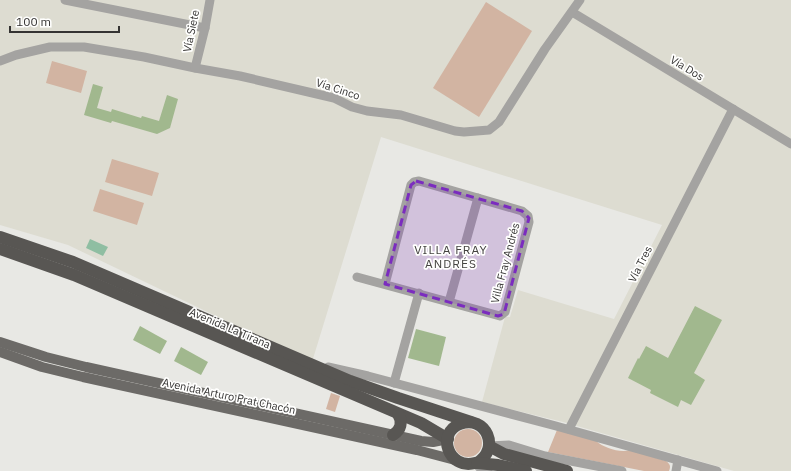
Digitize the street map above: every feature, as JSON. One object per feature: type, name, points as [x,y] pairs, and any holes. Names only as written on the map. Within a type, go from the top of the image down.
[{"type":"highway","name":"Avenida La Tirana","points":[[0,237],[73,262],[374,390],[471,422]]},
{"type":"highway","name":"Avenida La Tirana","points":[[0,249],[74,275],[430,427],[448,439]]},
{"type":"highway","points":[[393,435],[398,431],[400,426],[401,419],[398,414]]},
{"type":"highway","points":[[455,460],[448,450],[448,439],[452,430],[458,425],[471,422],[484,429],[488,437],[489,446],[485,456],[476,463]]},
{"type":"highway","points":[[489,446],[504,454],[567,471]]},
{"type":"highway","name":"Avenida Arturo Prat Chacón","points":[[455,460],[466,464],[476,463],[498,465],[526,471]]},
{"type":"main road","name":"Avenida Arturo Prat Chacón","points":[[0,342],[86,368],[393,435],[427,442],[448,439]]},
{"type":"main road","name":"Avenida Arturo Prat Chacón","points":[[0,352],[83,377],[417,450],[455,460]]},
{"type":"street","points":[[65,0],[205,28]]},
{"type":"street","name":"Vía Siete","points":[[195,68],[210,0]]},
{"type":"street","name":"Vía Cinco","points":[[0,61],[16,55],[50,47],[84,47],[240,76],[334,98],[352,107],[367,111],[401,115],[455,131],[464,132],[489,130],[499,122],[545,49],[580,0]]},
{"type":"street","name":"Vía Dos","points":[[572,12],[791,144]]},
{"type":"street","name":"Vía Tres","points":[[569,430],[734,109]]},
{"type":"street","name":"Villa Fray Andrés","points":[[357,277],[498,316],[503,315],[529,218],[525,212],[419,181],[413,183],[385,284]]},
{"type":"street","points":[[449,302],[478,198]]},
{"type":"street","points":[[394,383],[419,293]]},
{"type":"street","name":"Avenida La Tirana","points":[[311,364],[394,383],[569,430]]},
{"type":"street","points":[[569,430],[717,471]]},
{"type":"street","points":[[489,446],[509,445],[545,456],[622,471]]},
{"type":"street","points":[[676,471],[678,460]]},
{"type":"street","name":"Avenida Arturo Prat Chacón","points":[[476,463],[480,468],[488,471]]},
{"type":"highlighted area","points":[[416,181],[522,211],[529,218],[504,314],[498,316],[385,284],[411,185]]},
{"type":"shaded area","points":[[0,0],[791,0],[791,471],[734,471],[563,422],[482,402],[505,317],[510,317],[518,290],[614,319],[662,225],[381,137],[312,362],[68,245],[0,225]]},
{"type":"shaded area","points":[[486,2],[532,31],[479,117],[433,88]]},
{"type":"shaded area","points":[[52,61],[87,71],[81,93],[46,83]]},
{"type":"shaded area","points":[[112,159],[159,173],[152,196],[105,182]]},
{"type":"shaded area","points":[[100,189],[144,203],[137,225],[93,211]]},
{"type":"shaded area","points":[[90,239],[108,247],[103,256],[86,248]]},
{"type":"shaded area","points":[[331,393],[340,396],[335,412],[326,409]]},
{"type":"shaded area","points":[[468,429],[478,433],[482,443],[478,453],[468,457],[458,453],[454,443],[458,433]]},
{"type":"shaded area","points":[[557,430],[596,441],[603,446],[612,449],[622,451],[630,450],[666,461],[670,465],[669,471],[644,471],[548,452]]},
{"type":"building","points":[[93,84],[103,87],[97,108],[111,112],[112,109],[141,118],[142,116],[159,121],[167,95],[178,99],[170,128],[157,134],[112,121],[111,123],[84,115]]},
{"type":"building","points":[[695,306],[722,320],[694,373],[705,380],[691,405],[681,400],[678,407],[650,393],[651,390],[628,378],[646,346],[668,358]]},
{"type":"building","points":[[140,326],[167,341],[160,354],[133,340]]},
{"type":"building","points":[[416,329],[446,337],[439,366],[408,358]]},
{"type":"building","points":[[181,347],[208,362],[201,375],[174,361]]},
{"type":"district","name":"VILLA FRAY ANDRÉS","points":[[451,257]]}]
